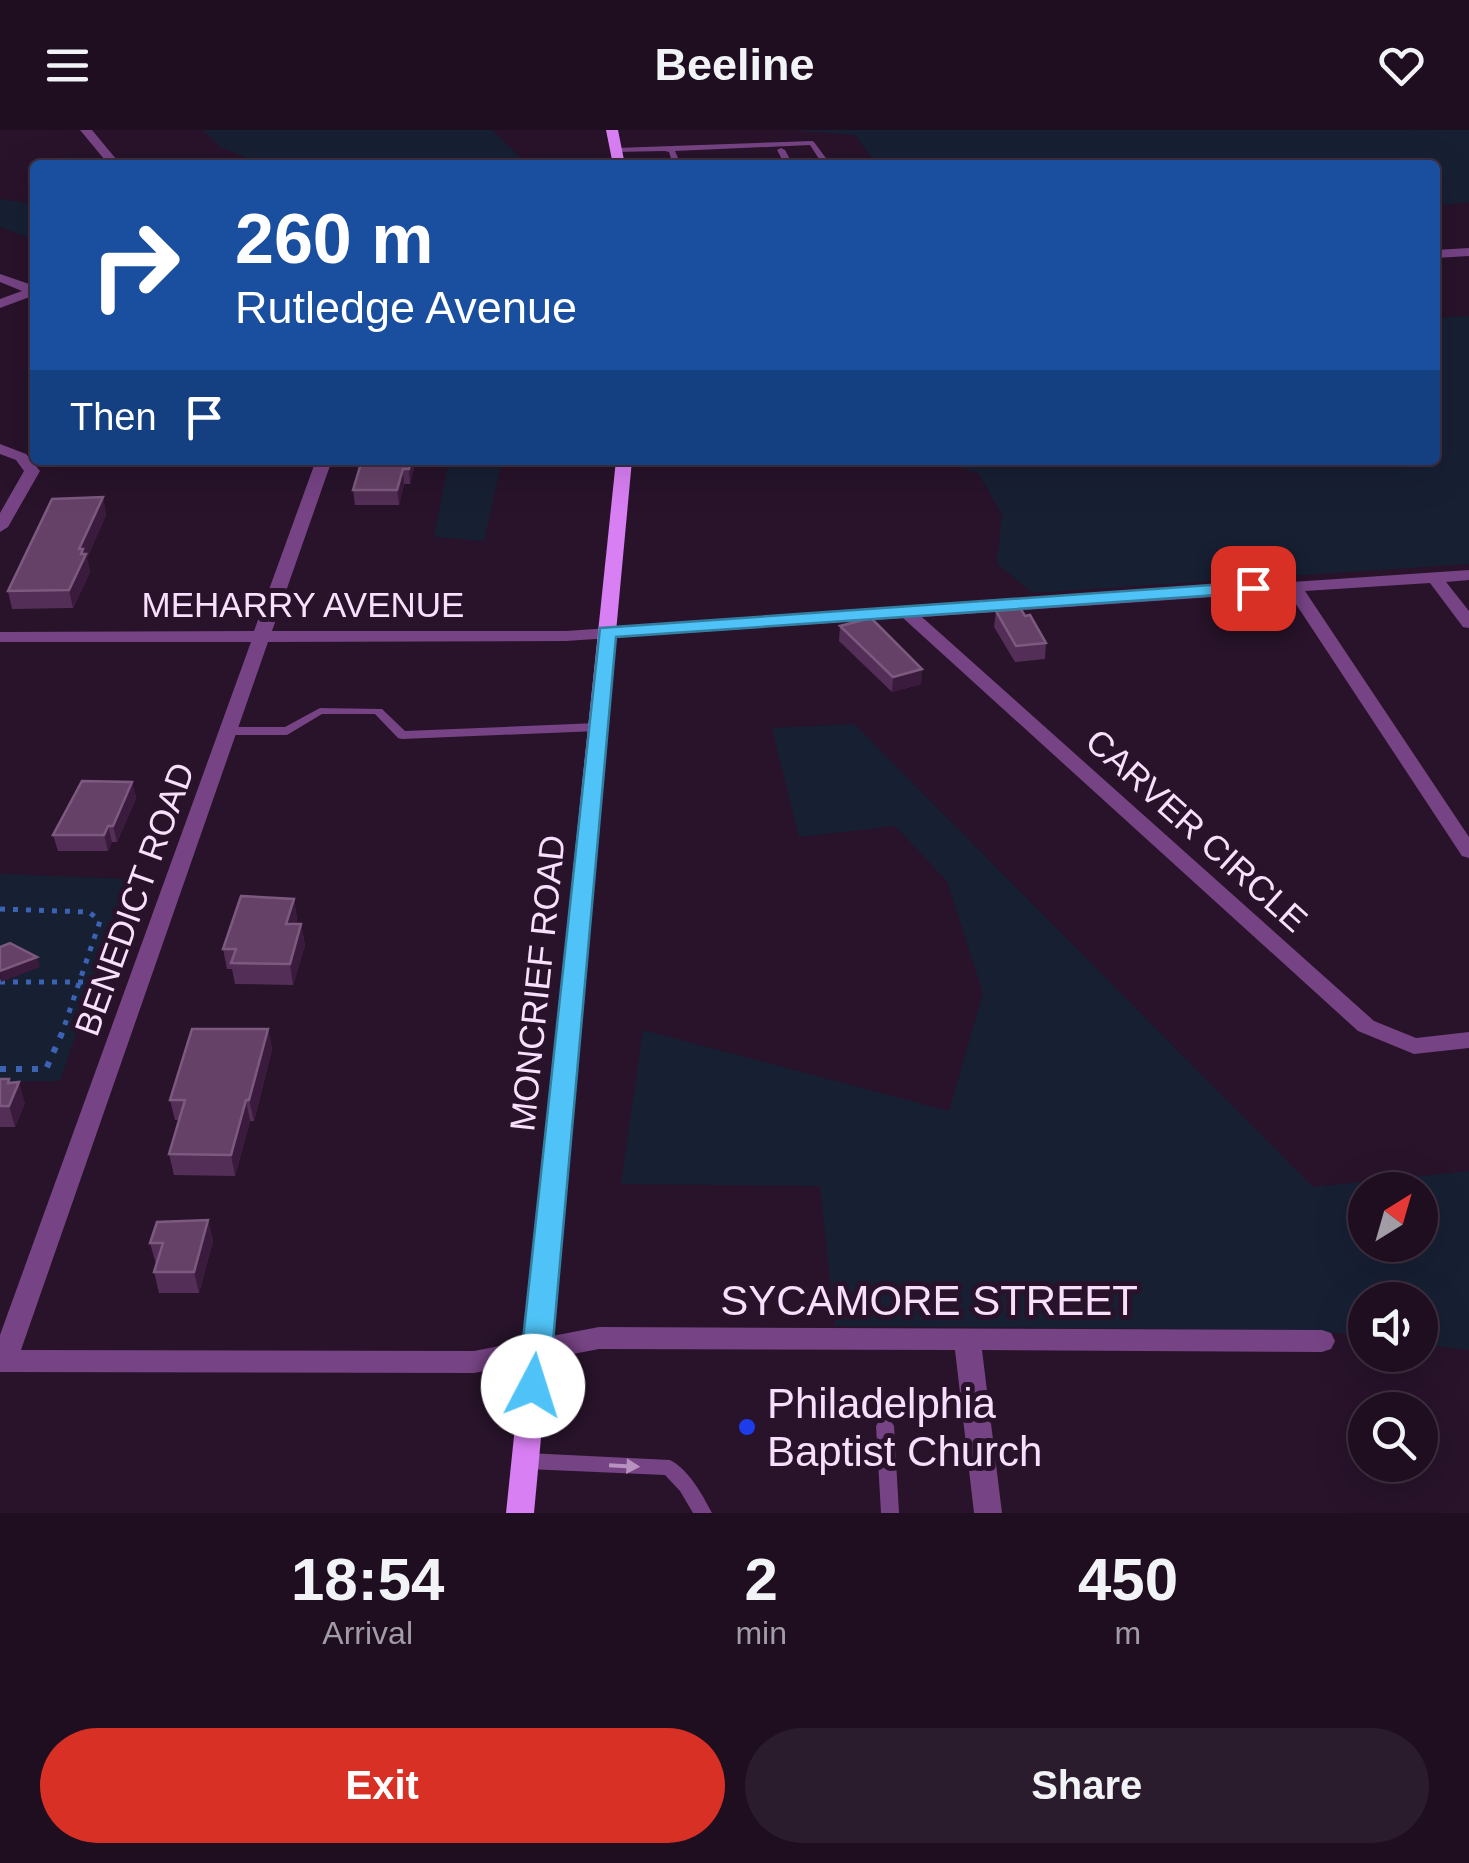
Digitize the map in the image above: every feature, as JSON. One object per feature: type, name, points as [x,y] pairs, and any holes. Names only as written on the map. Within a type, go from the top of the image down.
[{"type":"main road","points":[[612,130],[617,160]]},
{"type":"main road","name":"MONCRIEF ROAD","points":[[520,1513],[624,465]]},
{"type":"street","points":[[86,130],[111,160]]},
{"type":"street","points":[[1440,254],[1469,252]]},
{"type":"street","points":[[0,278],[30,289]]},
{"type":"street","points":[[0,304],[30,293]]},
{"type":"street","points":[[0,448],[21,457],[32,471],[0,527]]},
{"type":"street","name":"BENEDICT ROAD","points":[[2,1361],[322,465]]},
{"type":"street","name":"MEHARRY AVENUE","points":[[0,637],[566,636],[1469,575]]},
{"type":"street","points":[[1434,578],[1469,623]]},
{"type":"street","points":[[1292,585],[1469,852]]},
{"type":"street","name":"CARVER CIRCLE","points":[[905,611],[1366,1026],[1414,1046],[1469,1040]]},
{"type":"street","name":"SYCAMORE STREET","points":[[2,1361],[474,1362],[600,1338],[1322,1341]]},
{"type":"street","points":[[967,1340],[988,1513]]},
{"type":"lane","points":[[616,150],[812,143],[824,160]]},
{"type":"lane","points":[[665,149],[672,151],[675,160]]},
{"type":"lane","points":[[782,150],[787,160]]},
{"type":"lane","points":[[228,731],[287,732],[320,711],[378,711],[402,736],[598,728]]},
{"type":"lane","points":[[885,1426],[890,1513]]},
{"type":"lane","points":[[526,1461],[670,1468],[703,1513]]},
{"type":"path","points":[[0,909],[88,912],[100,920],[54,1058],[46,1069],[0,1069]]},
{"type":"path","points":[[0,982],[113,982]]},
{"type":"shaded area","points":[[203,130],[492,130],[523,160],[252,160],[220,147]]},
{"type":"shaded area","points":[[791,130],[1469,130],[1469,202],[1440,205],[1440,160],[873,160],[855,135]]},
{"type":"shaded area","points":[[0,199],[30,203],[30,238],[0,227]]},
{"type":"shaded area","points":[[1469,316],[1469,564],[1033,593],[997,564],[1002,514],[978,473],[951,465],[1440,465],[1440,318]]},
{"type":"shaded area","points":[[448,465],[501,465],[484,541],[434,537]]},
{"type":"shaded area","points":[[854,724],[1313,1187],[1348,1183],[1348,1262],[1438,1262],[1438,1174],[1469,1171],[1469,1350],[1438,1346],[1438,1282],[1348,1282],[1348,1335],[1313,1330],[835,1326],[820,1186],[621,1184],[643,1030],[949,1111],[983,993],[947,881],[895,826],[799,837],[772,728]]},
{"type":"shaded area","points":[[0,874],[130,879],[60,1081],[0,1082]]},
{"type":"building","points":[[360,465],[410,465],[409,469],[403,469],[397,490],[353,490]]},
{"type":"building","points":[[103,497],[79,549],[86,554],[69,590],[8,591],[52,499]]},
{"type":"building","points":[[1021,609],[1025,616],[1030,615],[1046,643],[1016,646],[996,611]]},
{"type":"building","points":[[871,618],[922,669],[893,677],[840,626]]},
{"type":"building","points":[[82,781],[132,782],[113,826],[108,826],[104,835],[53,835]]},
{"type":"building","points":[[241,896],[294,899],[286,924],[301,924],[290,964],[231,963],[236,949],[223,949]]},
{"type":"building","points":[[10,943],[37,957],[0,971],[0,947]]},
{"type":"building","points":[[192,1029],[268,1029],[231,1155],[169,1154],[185,1100],[170,1100]]},
{"type":"building","points":[[0,1079],[19,1082],[9,1106],[0,1106]]},
{"type":"building","points":[[208,1220],[194,1272],[154,1272],[163,1243],[150,1243],[157,1222]]},
{"type":"place","name":"Philadelphia Baptist Church","points":[[747,1427]]},
{"type":"route","points":[[533,1386],[607,632],[1253,588]]}]
